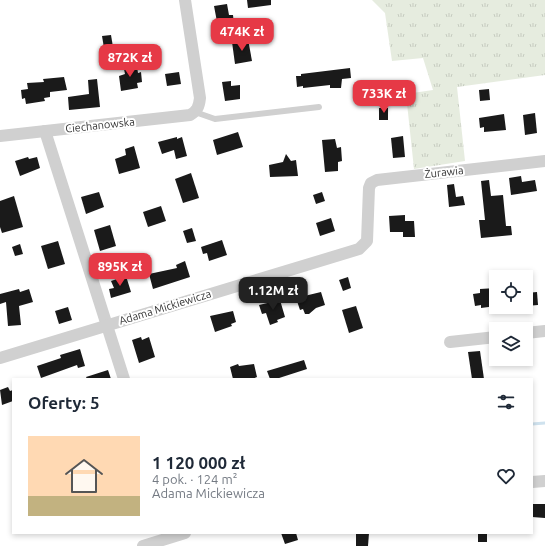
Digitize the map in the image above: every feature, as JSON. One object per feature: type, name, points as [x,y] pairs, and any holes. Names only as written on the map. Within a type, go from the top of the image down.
[{"type":"street","points":[[185,0],[200,98],[197,110]]},
{"type":"street","name":"Ciechanowska","points":[[0,136],[190,115],[197,110]]},
{"type":"street","points":[[45,131],[124,378]]},
{"type":"street","name":"Żurawia","points":[[369,210],[369,188],[371,183],[377,180],[545,161]]},
{"type":"street","name":"Adama Mickiewicza","points":[[0,358],[359,249],[367,241],[369,210]]},
{"type":"street","points":[[533,332],[545,331]]},
{"type":"street","points":[[450,342],[489,337]]},
{"type":"street","points":[[533,482],[545,481]]},
{"type":"street","points":[[144,546],[177,537]]},
{"type":"lane","points":[[197,110],[215,119],[319,107]]},
{"type":"green space","points":[[372,0],[545,0],[545,75],[457,87],[465,161],[414,169],[406,94],[433,90],[423,58],[392,61],[385,13]]},
{"type":"building","points":[[247,0],[271,0],[271,5],[248,8]]},
{"type":"building","points":[[227,4],[229,15],[233,15],[234,25],[218,27],[214,6]]},
{"type":"building","points":[[111,35],[113,47],[104,48],[102,36]]},
{"type":"building","points":[[248,39],[252,61],[235,64],[232,42]]},
{"type":"building","points":[[133,64],[137,67],[138,73],[141,72],[142,82],[137,83],[138,88],[121,91],[119,76],[125,74],[124,69],[127,65]]},
{"type":"building","points":[[350,68],[351,78],[342,79],[341,88],[330,88],[330,85],[303,88],[303,86],[297,87],[296,76],[301,76],[301,74]]},
{"type":"building","points":[[179,72],[181,84],[167,86],[165,74]]},
{"type":"building","points":[[64,77],[67,90],[50,92],[50,97],[44,98],[45,101],[26,104],[25,98],[22,99],[21,90],[28,89],[27,83],[44,82],[43,79]]},
{"type":"building","points":[[97,79],[100,107],[69,110],[68,97],[89,94],[88,80]]},
{"type":"building","points":[[231,81],[231,86],[240,85],[240,99],[225,101],[222,82]]},
{"type":"building","points":[[489,89],[490,100],[480,101],[479,90]]},
{"type":"building","points":[[379,108],[388,108],[388,120],[379,120]]},
{"type":"building","points":[[535,113],[537,133],[525,135],[523,115]]},
{"type":"building","points":[[504,114],[506,130],[484,132],[484,127],[480,128],[479,118]]},
{"type":"building","points":[[238,132],[243,147],[217,155],[213,140]]},
{"type":"building","points":[[403,136],[405,157],[393,158],[391,138]]},
{"type":"building","points":[[177,137],[177,139],[182,137],[187,156],[176,159],[174,150],[162,154],[158,142]]},
{"type":"building","points":[[335,139],[337,148],[341,147],[342,161],[338,162],[338,171],[325,172],[322,140]]},
{"type":"building","points":[[134,146],[140,168],[119,174],[115,159],[126,155],[125,149]]},
{"type":"building","points":[[286,154],[291,161],[296,160],[298,176],[270,177],[269,165],[283,162]]},
{"type":"building","points":[[28,157],[29,159],[37,157],[40,168],[20,176],[15,161]]},
{"type":"building","points":[[191,173],[199,198],[183,203],[175,179]]},
{"type":"building","points":[[521,176],[522,182],[535,180],[537,191],[511,195],[509,178]]},
{"type":"building","points":[[489,180],[491,196],[503,195],[506,226],[511,226],[512,235],[481,238],[479,220],[485,220],[481,181]]},
{"type":"building","points":[[454,184],[456,197],[463,196],[465,205],[449,207],[447,185]]},
{"type":"building","points":[[99,192],[104,207],[86,214],[81,197]]},
{"type":"building","points":[[322,192],[325,201],[316,204],[313,195]]},
{"type":"building","points":[[14,196],[23,227],[2,233],[0,227],[0,201]]},
{"type":"building","points":[[161,206],[166,221],[148,227],[143,212]]},
{"type":"building","points":[[405,215],[405,221],[414,221],[415,237],[403,237],[403,232],[390,232],[389,216]]},
{"type":"building","points":[[331,218],[335,231],[320,236],[316,223]]},
{"type":"building","points":[[110,225],[116,246],[100,251],[94,230]]},
{"type":"building","points":[[192,228],[196,241],[187,243],[183,231]]},
{"type":"building","points":[[222,240],[227,255],[209,261],[207,253],[203,254],[201,247]]},
{"type":"building","points":[[58,241],[65,264],[48,269],[41,246]]},
{"type":"building","points":[[20,244],[23,254],[15,256],[12,247]]},
{"type":"building","points":[[145,256],[148,265],[131,270],[128,261]]},
{"type":"building","points":[[185,261],[190,277],[153,289],[149,274],[177,268],[176,265]]},
{"type":"building","points":[[126,276],[131,292],[111,298],[109,289],[114,288],[111,281]]},
{"type":"building","points":[[348,277],[351,288],[343,291],[339,280]]},
{"type":"building","points":[[489,288],[489,307],[481,308],[481,305],[475,306],[473,294],[480,293],[480,289]]},
{"type":"building","points":[[19,289],[20,292],[29,289],[33,302],[19,306],[21,325],[8,326],[6,302],[0,304],[0,294]]},
{"type":"building","points":[[321,292],[325,305],[316,308],[309,314],[305,314],[303,309],[300,310],[296,298]]},
{"type":"building","points":[[533,292],[537,292],[538,305],[533,305]]},
{"type":"building","points":[[280,300],[285,317],[270,325],[266,313],[262,314],[259,305]]},
{"type":"building","points":[[356,306],[363,328],[349,333],[342,310]]},
{"type":"building","points":[[68,307],[72,320],[59,324],[55,311]]},
{"type":"building","points":[[233,311],[236,322],[231,324],[232,326],[215,332],[210,316]]},
{"type":"building","points":[[141,337],[142,340],[149,337],[155,357],[139,363],[132,340]]},
{"type":"building","points":[[80,349],[85,366],[78,368],[77,365],[41,378],[37,366],[61,358],[60,355]]},
{"type":"building","points":[[480,351],[484,378],[472,378],[468,352]]},
{"type":"building","points":[[304,360],[307,369],[279,378],[270,378],[267,371]]},
{"type":"building","points":[[238,364],[239,366],[254,364],[257,377],[233,378],[230,367]]},
{"type":"building","points":[[108,370],[111,378],[86,378]]},
{"type":"building","points":[[8,387],[10,391],[12,390],[12,401],[2,405],[0,390]]},
{"type":"building","points":[[533,504],[545,504],[545,518],[533,517]]},
{"type":"building","points":[[281,534],[296,534],[298,540],[285,544]]},
{"type":"building","points":[[356,534],[369,534],[368,546],[356,546]]},
{"type":"building","points":[[478,534],[487,534],[487,542],[478,542]]},
{"type":"waterway","points":[[533,424],[545,423]]}]
